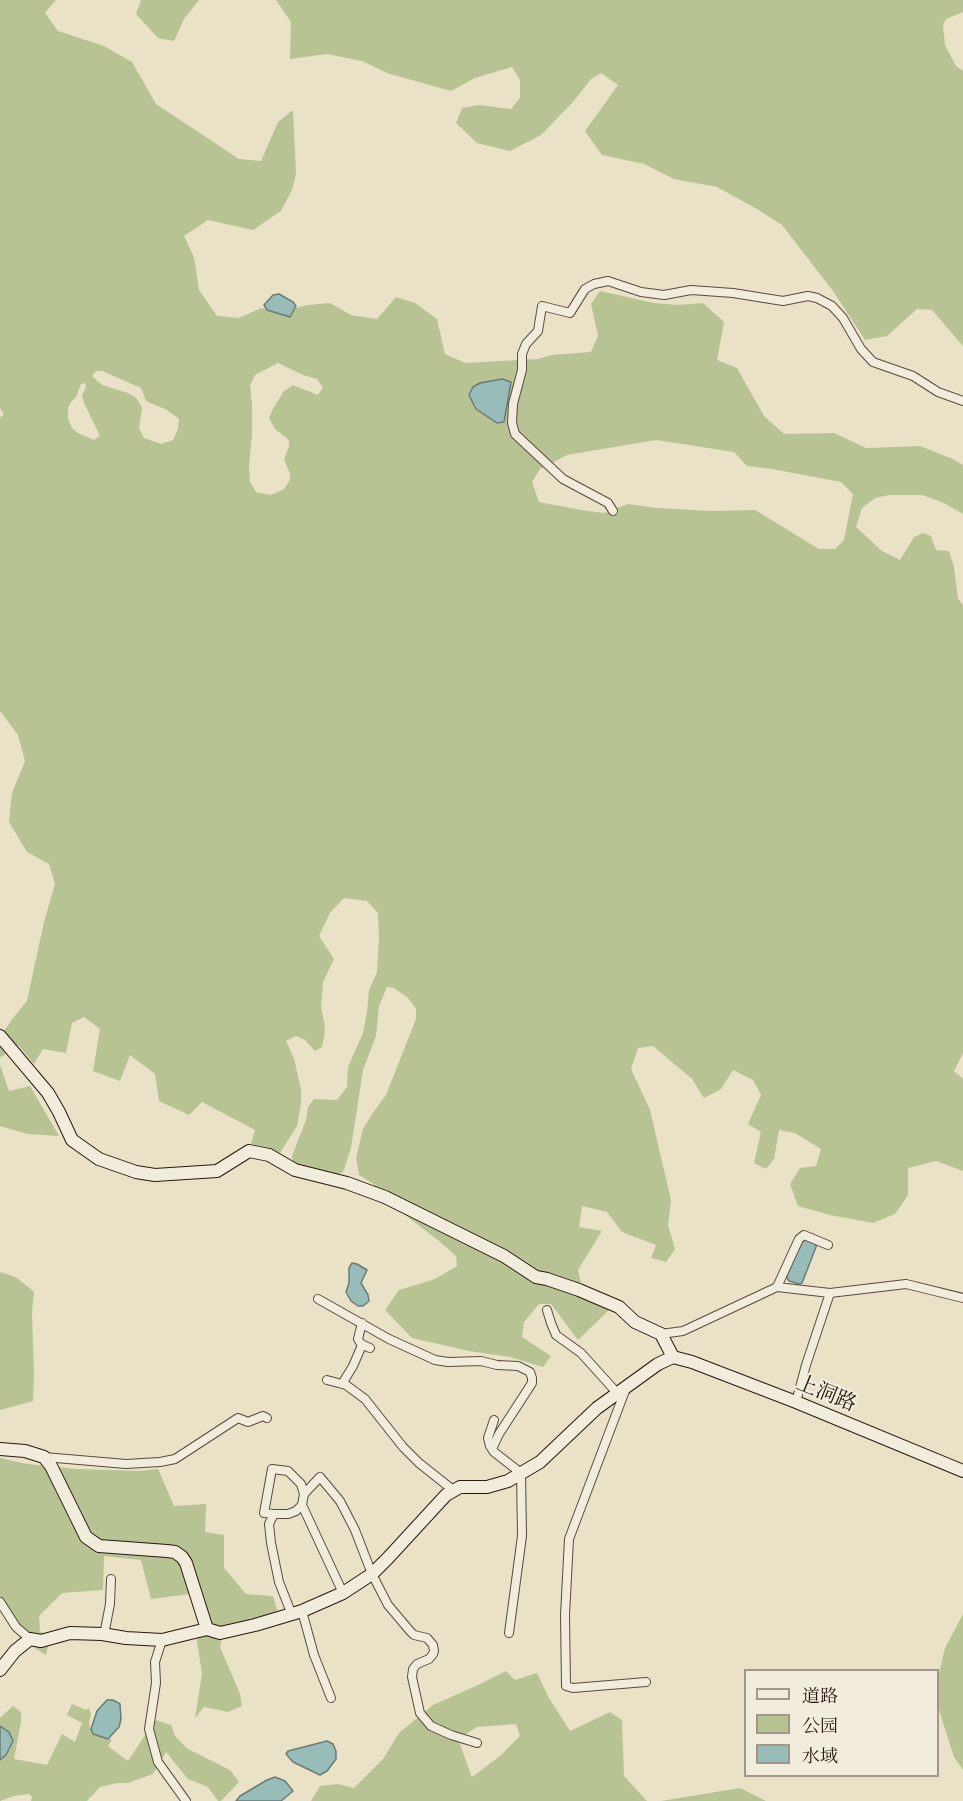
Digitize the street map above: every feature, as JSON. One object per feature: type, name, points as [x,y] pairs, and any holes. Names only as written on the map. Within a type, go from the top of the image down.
[{"type":"street","points":[[613,511],[608,503],[563,479],[515,434],[512,423],[513,404],[522,370],[522,354],[526,344],[538,331],[542,306],[570,313],[585,289],[594,284],[608,282],[641,292],[664,295],[691,290],[733,293],[783,301],[808,296],[817,298],[832,306],[843,318],[861,350],[873,362],[913,376],[938,392],[963,401]]},
{"type":"street","points":[[0,1036],[48,1093],[60,1112],[72,1140],[99,1159],[136,1173],[155,1175],[217,1171],[249,1151],[268,1155],[295,1170],[347,1183],[385,1197],[504,1256],[536,1277],[579,1290],[619,1307],[634,1322],[661,1334],[683,1331],[777,1287],[830,1293],[906,1284],[963,1298]]},
{"type":"street","points":[[777,1287],[799,1239],[804,1235],[828,1245]]},
{"type":"street","points":[[796,1402],[830,1293]]},
{"type":"street","points":[[318,1299],[389,1339],[435,1360],[481,1361],[496,1365],[518,1366],[530,1372],[532,1383],[492,1449]]},
{"type":"street","points":[[547,1311],[556,1335],[581,1353],[622,1391]]},
{"type":"street","points":[[342,1384],[366,1346],[358,1339],[362,1323]]},
{"type":"street","points":[[0,1602],[16,1627],[30,1639],[41,1641],[70,1633],[162,1640],[207,1629],[220,1633],[297,1613],[343,1593],[372,1574],[446,1495],[460,1487],[487,1487],[508,1481],[540,1462],[597,1408],[658,1364],[673,1357],[661,1334]]},
{"type":"street","name":"上洞路","points":[[673,1357],[692,1362],[796,1402],[963,1471]]},
{"type":"street","points":[[327,1380],[353,1389],[365,1399],[403,1447],[453,1491]]},
{"type":"street","points":[[622,1391],[569,1539],[565,1615],[566,1686],[573,1688],[646,1682]]},
{"type":"street","points":[[0,1449],[25,1450],[44,1457],[126,1464],[160,1462],[175,1459],[238,1418],[248,1422],[263,1416],[267,1418]]},
{"type":"street","points":[[494,1420],[488,1438],[492,1449],[521,1473],[522,1536],[509,1633]]},
{"type":"street","points":[[44,1457],[51,1466],[86,1538],[99,1546],[175,1552],[182,1557],[186,1563],[207,1629]]},
{"type":"street","points":[[302,1506],[288,1514],[264,1513],[272,1469],[288,1471],[301,1484],[304,1494],[302,1506],[343,1593]]},
{"type":"street","points":[[304,1494],[320,1477],[340,1501],[388,1605],[414,1635],[427,1638],[433,1645],[434,1651],[429,1659],[417,1664],[413,1669],[412,1677],[420,1713],[431,1725],[451,1735],[477,1743]]},
{"type":"street","points":[[274,1514],[269,1524],[279,1582],[297,1613],[332,1698]]},
{"type":"street","points":[[104,1635],[110,1604],[111,1580]]},
{"type":"street","points":[[0,1670],[15,1651],[30,1639]]},
{"type":"street","points":[[162,1640],[155,1662],[156,1683],[149,1729],[158,1762],[186,1801]]},
{"type":"green space","points":[[0,0],[56,0],[45,13],[58,31],[104,46],[132,62],[156,104],[239,159],[261,161],[278,122],[293,110],[296,174],[292,190],[281,211],[253,230],[208,220],[184,236],[194,257],[199,290],[217,316],[239,318],[261,308],[290,317],[296,308],[330,303],[351,315],[377,319],[396,297],[415,303],[437,319],[445,354],[465,363],[538,359],[552,355],[591,352],[598,336],[591,304],[600,291],[654,303],[677,305],[703,303],[724,322],[717,360],[737,368],[764,416],[784,434],[834,433],[866,448],[920,446],[963,465],[963,514],[944,503],[922,495],[889,495],[875,498],[862,508],[856,527],[882,551],[900,560],[914,537],[923,533],[931,536],[936,550],[949,551],[954,567],[958,599],[963,605],[963,1053],[954,1071],[963,1079],[963,1171],[936,1161],[908,1168],[908,1195],[895,1214],[873,1223],[798,1206],[790,1184],[800,1168],[816,1166],[821,1149],[795,1133],[779,1130],[774,1159],[766,1169],[754,1163],[761,1132],[748,1124],[761,1095],[753,1080],[733,1070],[721,1089],[704,1098],[692,1079],[653,1046],[638,1048],[631,1069],[650,1110],[671,1200],[668,1225],[675,1249],[666,1262],[651,1258],[656,1245],[622,1232],[607,1212],[582,1206],[579,1227],[602,1231],[578,1270],[582,1287],[607,1296],[608,1311],[578,1340],[551,1304],[539,1304],[524,1322],[522,1337],[551,1356],[543,1367],[510,1357],[469,1351],[412,1338],[385,1310],[399,1290],[435,1279],[457,1266],[456,1256],[400,1211],[372,1183],[359,1175],[356,1158],[363,1129],[386,1095],[416,1019],[416,1009],[408,998],[394,988],[387,987],[379,1006],[376,1036],[363,1070],[351,1148],[343,1172],[336,1176],[293,1164],[292,1156],[306,1120],[308,1107],[314,1099],[337,1100],[347,1087],[348,1067],[363,1033],[369,990],[377,972],[379,939],[378,913],[367,901],[344,898],[330,913],[319,936],[334,959],[323,982],[321,1007],[325,1027],[324,1037],[322,1047],[315,1051],[305,1040],[296,1036],[286,1041],[294,1058],[301,1090],[301,1104],[297,1126],[280,1153],[251,1144],[255,1130],[202,1102],[189,1115],[159,1101],[155,1074],[130,1055],[120,1081],[93,1071],[100,1029],[84,1017],[72,1023],[66,1053],[43,1049],[34,1064],[18,1045],[0,1058],[0,1037],[27,1001],[44,922],[55,884],[49,864],[27,852],[9,822],[12,793],[25,761],[18,735],[0,711],[0,418],[4,414],[0,408]],"holes":[[[278,363],[317,379],[323,387],[318,395],[293,385],[284,391],[274,407],[269,418],[275,429],[289,440],[284,459],[290,480],[284,489],[271,495],[256,492],[250,482],[252,436],[250,386],[255,375]],[[96,371],[102,371],[141,388],[146,401],[167,410],[179,419],[173,440],[161,444],[144,438],[139,428],[142,408],[135,397],[102,385],[92,376]],[[85,383],[86,387],[82,395],[84,403],[100,436],[94,440],[78,433],[72,428],[68,419],[68,408],[81,384]],[[656,440],[734,452],[747,466],[841,482],[853,494],[844,540],[835,549],[819,549],[755,510],[711,511],[628,504],[604,513],[539,502],[532,482],[540,469],[567,455]]]},
{"type":"green space","points":[[141,0],[199,0],[184,19],[174,41],[158,38],[136,14]]},
{"type":"green space","points":[[276,0],[963,0],[963,12],[946,19],[943,25],[945,45],[956,66],[963,71],[963,346],[932,310],[917,309],[887,336],[865,340],[833,291],[782,225],[717,187],[674,179],[644,164],[602,155],[585,131],[618,85],[601,73],[591,79],[573,102],[541,135],[510,151],[477,143],[456,123],[462,108],[479,105],[511,109],[520,98],[520,80],[512,67],[475,78],[451,91],[387,73],[362,61],[327,54],[290,59],[291,22]]},
{"type":"green space","points":[[0,1065],[9,1091],[30,1086],[59,1136],[28,1134],[0,1126]]},
{"type":"green space","points":[[0,1272],[16,1277],[34,1292],[32,1313],[34,1374],[33,1401],[0,1410]]},
{"type":"green space","points":[[0,1458],[27,1464],[77,1469],[140,1471],[158,1469],[174,1506],[206,1504],[205,1532],[224,1535],[224,1568],[246,1594],[273,1596],[279,1616],[224,1629],[220,1647],[240,1694],[242,1706],[228,1712],[204,1707],[195,1718],[202,1674],[197,1641],[200,1625],[190,1594],[151,1599],[141,1560],[104,1556],[103,1590],[62,1593],[39,1616],[40,1632],[50,1636],[46,1655],[21,1639],[0,1610]]},
{"type":"green space","points":[[963,1614],[963,1770],[954,1757],[939,1710],[939,1673],[945,1648]]},
{"type":"green space","points":[[506,1671],[515,1680],[537,1673],[549,1698],[570,1731],[610,1712],[622,1720],[624,1776],[647,1801],[311,1801],[320,1786],[338,1784],[354,1788],[383,1759],[399,1733],[433,1705]],"holes":[[[516,1724],[520,1736],[500,1756],[472,1777],[458,1739],[477,1727]]]},
{"type":"green space","points":[[72,1704],[86,1710],[89,1708],[91,1714],[89,1724],[93,1734],[112,1740],[108,1746],[128,1761],[155,1720],[171,1725],[175,1736],[188,1749],[230,1770],[239,1782],[221,1801],[218,1801],[208,1787],[188,1779],[166,1752],[153,1774],[128,1783],[100,1787],[87,1801],[31,1801],[32,1797],[29,1794],[0,1801],[0,1760],[6,1755],[9,1732],[0,1726],[0,1718],[13,1706],[21,1712],[14,1759],[47,1765],[62,1734],[75,1742],[82,1723],[67,1715]]},
{"type":"green space","points":[[740,1788],[766,1801],[661,1801]]},
{"type":"water","points":[[279,294],[296,306],[290,317],[267,310],[264,305],[273,295]]},
{"type":"water","points":[[502,379],[511,382],[504,422],[497,423],[476,409],[469,395],[473,387],[480,383]]},
{"type":"water","points":[[804,1239],[816,1244],[816,1247],[802,1283],[799,1284],[789,1281],[786,1276],[801,1241]]},
{"type":"water","points":[[352,1263],[367,1270],[361,1283],[369,1301],[363,1306],[358,1306],[351,1301],[346,1292],[349,1283],[349,1268]]},
{"type":"water","points":[[107,1700],[120,1704],[121,1719],[119,1727],[108,1739],[93,1734],[91,1729],[97,1711]]},
{"type":"water","points":[[0,1726],[9,1732],[13,1741],[6,1755],[0,1760]]},
{"type":"water","points":[[327,1741],[333,1744],[336,1759],[327,1771],[320,1775],[293,1762],[286,1754],[288,1751]]},
{"type":"water","points":[[275,1777],[285,1781],[293,1791],[281,1801],[236,1801],[240,1796]]}]
